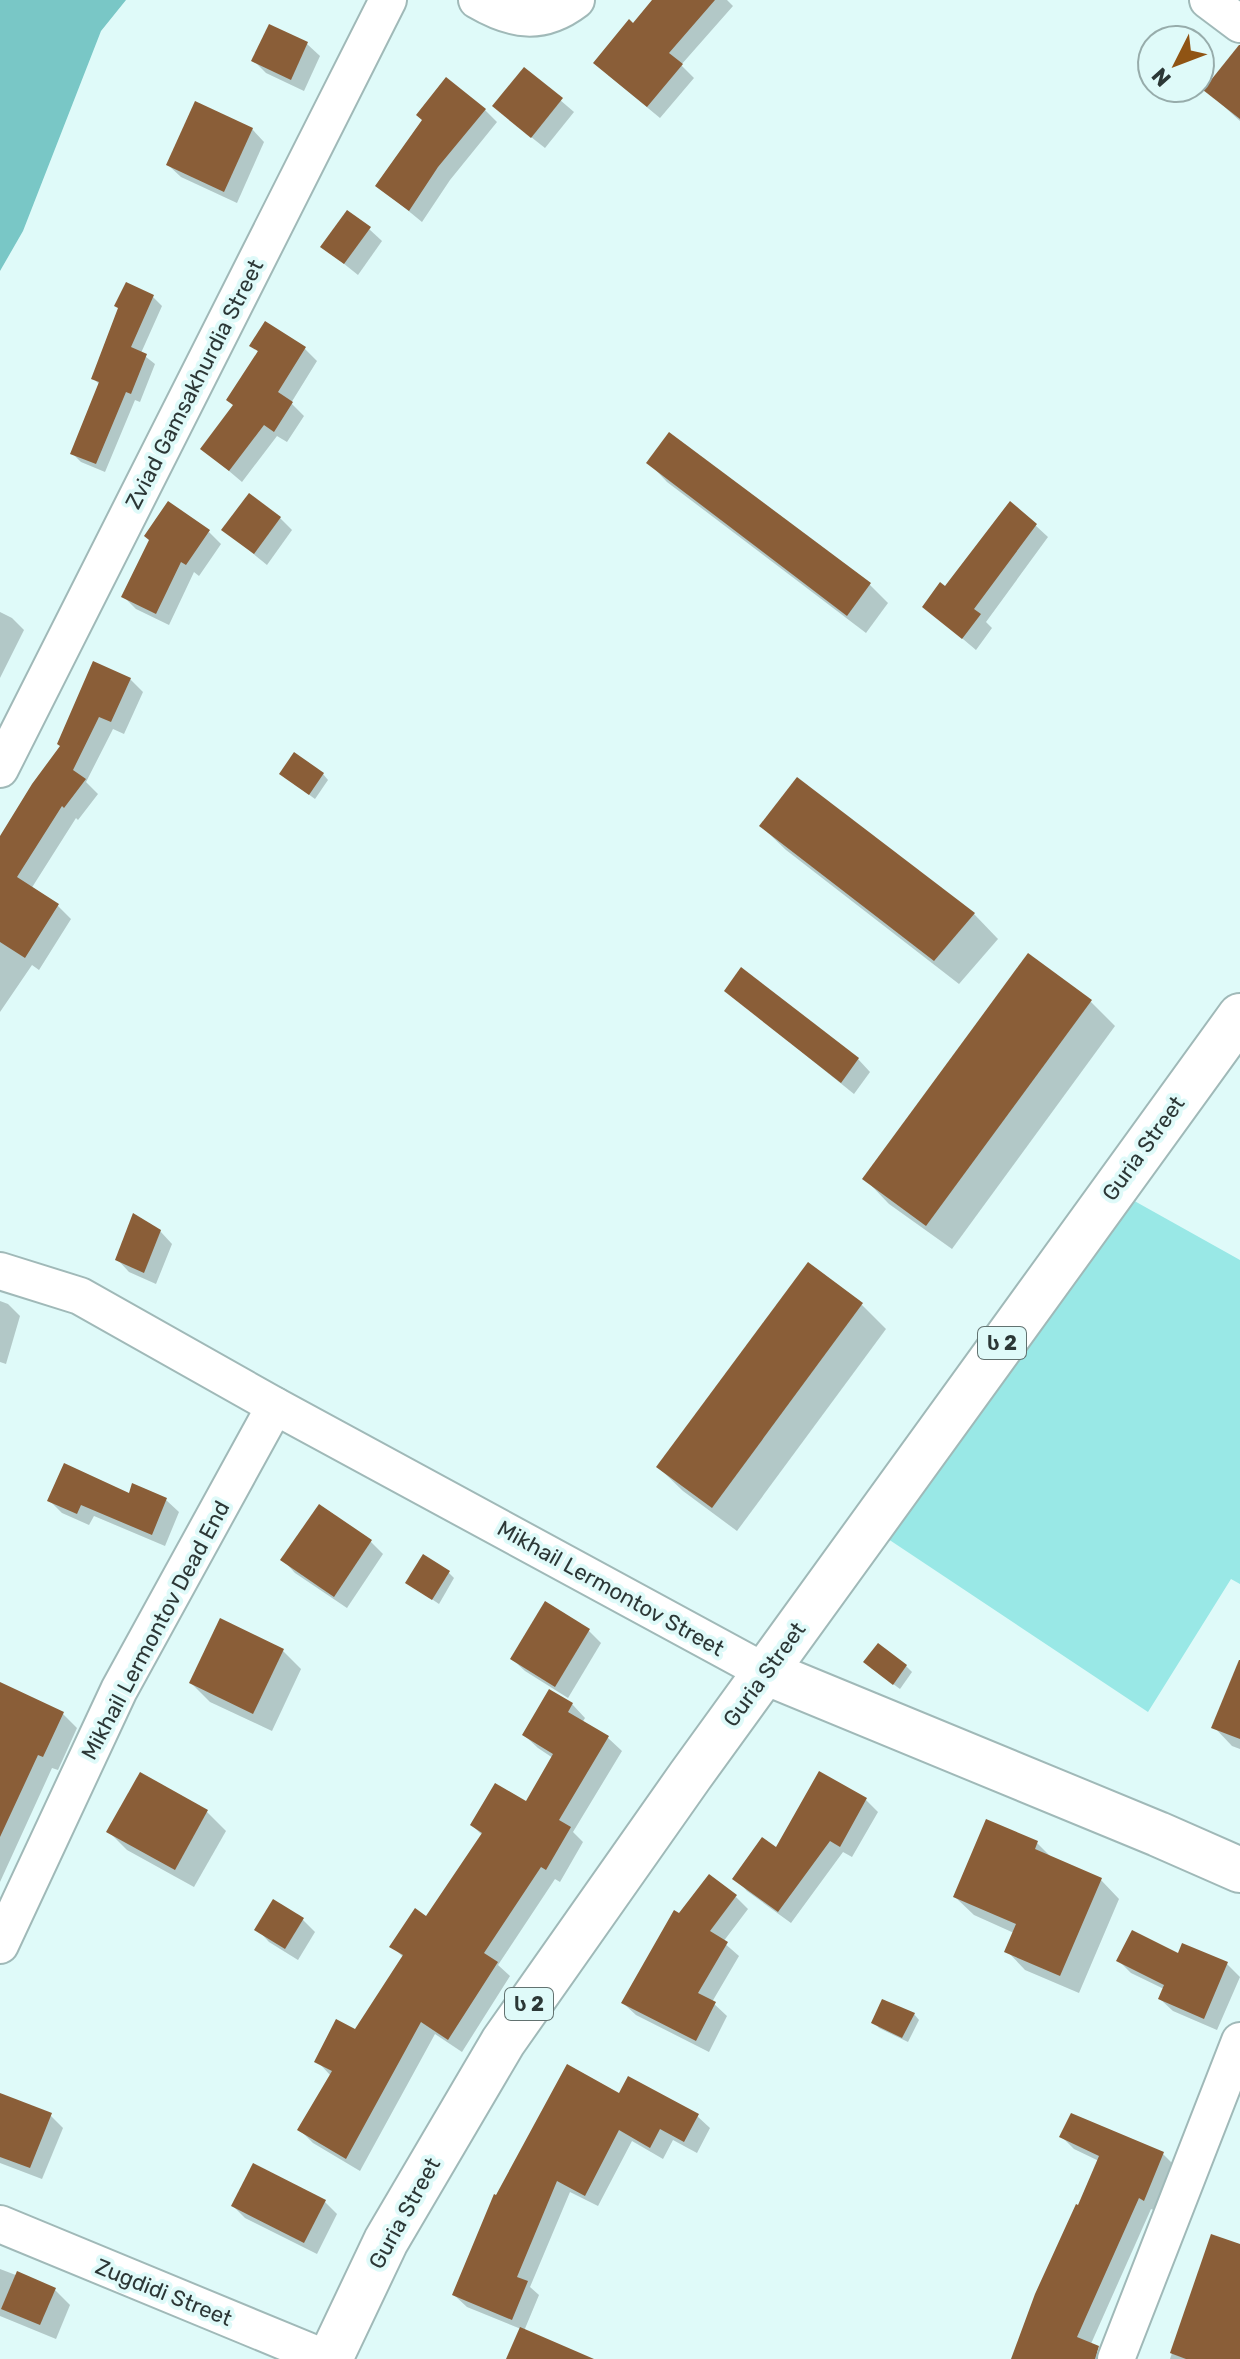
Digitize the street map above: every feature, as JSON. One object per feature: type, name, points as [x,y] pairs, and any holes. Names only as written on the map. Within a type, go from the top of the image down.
[{"type":"main road","name":"Guria Street","points":[[328,2359],[386,2241],[503,2042],[765,1672],[1240,1016]]},
{"type":"main road","name":"Mikhail Lermontov Street","points":[[765,1672],[1240,1870]]},
{"type":"street","name":"Zviad Gamsakhurdia Street","points":[[0,769],[388,0]]},
{"type":"street","points":[[477,0],[493,10],[534,20],[564,9],[576,0]]},
{"type":"street","points":[[1208,0],[1240,24]]},
{"type":"street","name":"Mikhail Lermontov Street","points":[[0,1271],[80,1296],[275,1406],[765,1672]]},
{"type":"street","name":"Mikhail Lermontov Dead End","points":[[0,1945],[119,1690],[275,1406]]},
{"type":"street","points":[[1116,2359],[1240,2041]]},
{"type":"street","name":"Zugdidi Street","points":[[0,2224],[328,2359]]},
{"type":"shaded area","points":[[0,0],[126,0],[101,31],[23,231],[0,271]]},
{"type":"shaded area","points":[[1113,1189],[1240,1260],[1240,1584],[1231,1579],[1148,1712],[870,1527]]},
{"type":"building","points":[[652,0],[715,0],[669,53],[683,64],[647,107],[593,63],[629,19],[633,23]]},
{"type":"building","points":[[269,24],[308,42],[291,80],[251,61]]},
{"type":"building","points":[[1240,45],[1240,119],[1216,100],[1216,74]]},
{"type":"building","points":[[524,67],[563,98],[531,138],[492,106]]},
{"type":"building","points":[[446,77],[486,109],[438,167],[409,211],[375,186],[422,120],[416,115]]},
{"type":"building","points":[[195,101],[253,128],[224,192],[166,165]]},
{"type":"building","points":[[347,210],[371,227],[344,264],[320,247]]},
{"type":"building","points":[[126,282],[154,295],[131,347],[147,354],[131,394],[126,392],[96,464],[70,454],[99,382],[91,379],[118,308],[114,306]]},
{"type":"building","points":[[265,321],[306,347],[278,392],[293,402],[274,432],[264,425],[229,471],[200,449],[233,405],[226,400],[258,351],[249,346]]},
{"type":"building","points":[[669,432],[871,583],[847,616],[646,463]]},
{"type":"building","points":[[249,493],[281,517],[254,554],[221,530]]},
{"type":"building","points":[[168,501],[210,530],[186,565],[181,562],[156,614],[121,597],[149,540],[144,536]]},
{"type":"building","points":[[1010,501],[1037,524],[974,609],[981,614],[962,639],[922,607],[940,582],[945,586]]},
{"type":"building","points":[[93,661],[131,678],[111,722],[99,717],[73,770],[86,779],[64,808],[62,806],[17,877],[59,904],[25,958],[0,942],[0,836],[60,746],[57,744]]},
{"type":"building","points":[[294,752],[324,773],[309,795],[279,774]]},
{"type":"building","points":[[797,777],[975,913],[934,961],[759,826]]},
{"type":"building","points":[[1028,953],[1092,1000],[926,1226],[862,1179]]},
{"type":"building","points":[[741,967],[859,1058],[841,1083],[724,991]]},
{"type":"building","points":[[133,1213],[161,1230],[144,1273],[115,1260]]},
{"type":"building","points":[[808,1262],[863,1303],[712,1508],[656,1467]]},
{"type":"building","points":[[64,1463],[129,1493],[132,1483],[167,1498],[152,1535],[81,1505],[77,1514],[47,1501]]},
{"type":"building","points":[[319,1504],[372,1540],[334,1597],[280,1560]]},
{"type":"building","points":[[423,1554],[450,1571],[432,1600],[405,1583]]},
{"type":"building","points":[[545,1601],[590,1629],[555,1687],[510,1659]]},
{"type":"building","points":[[220,1618],[284,1649],[253,1714],[189,1683]]},
{"type":"building","points":[[878,1643],[907,1665],[893,1685],[863,1662]]},
{"type":"building","points":[[1240,1660],[1240,1739],[1211,1728]]},
{"type":"building","points":[[0,1682],[64,1712],[43,1757],[38,1755],[0,1837]]},
{"type":"building","points":[[549,1689],[573,1703],[568,1712],[609,1736],[559,1820],[571,1827],[546,1870],[541,1867],[484,1953],[498,1962],[448,2040],[421,2022],[346,2159],[297,2130],[332,2071],[314,2062],[336,2019],[355,2029],[403,1955],[389,1947],[415,1908],[426,1916],[482,1833],[470,1825],[495,1783],[526,1801],[553,1754],[522,1735]]},
{"type":"building","points":[[819,1771],[867,1798],[840,1847],[830,1841],[778,1912],[732,1879],[762,1837],[776,1847]]},
{"type":"building","points":[[140,1772],[208,1810],[175,1870],[106,1832]]},
{"type":"building","points":[[986,1819],[1038,1841],[1035,1849],[1102,1878],[1060,1976],[1004,1952],[1016,1924],[953,1897]]},
{"type":"building","points":[[709,1874],[737,1895],[710,1931],[728,1942],[698,1993],[716,2002],[696,2041],[621,2003],[674,1910],[679,1913]]},
{"type":"building","points":[[273,1899],[304,1918],[285,1949],[254,1930]]},
{"type":"building","points":[[1132,1930],[1178,1953],[1182,1943],[1228,1962],[1204,2019],[1158,1999],[1164,1985],[1116,1961]]},
{"type":"building","points":[[882,1999],[915,2013],[902,2038],[871,2023]]},
{"type":"building","points":[[567,2064],[619,2093],[628,2076],[699,2114],[684,2142],[660,2129],[650,2148],[619,2130],[585,2196],[557,2181],[517,2277],[528,2281],[512,2320],[452,2295],[494,2194]]},
{"type":"building","points":[[0,2093],[52,2113],[30,2168],[0,2157]]},
{"type":"building","points":[[1071,2113],[1164,2152],[1144,2201],[1139,2198],[1077,2337],[1099,2346],[1095,2359],[1011,2359],[1035,2294],[1099,2156],[1059,2137]]},
{"type":"building","points":[[253,2163],[326,2200],[304,2243],[231,2206]]},
{"type":"building","points":[[1211,2234],[1240,2244],[1240,2359],[1186,2359],[1170,2353]]},
{"type":"building","points":[[17,2271],[56,2288],[40,2325],[1,2309]]},
{"type":"building","points":[[520,2327],[594,2359],[506,2359]]}]
